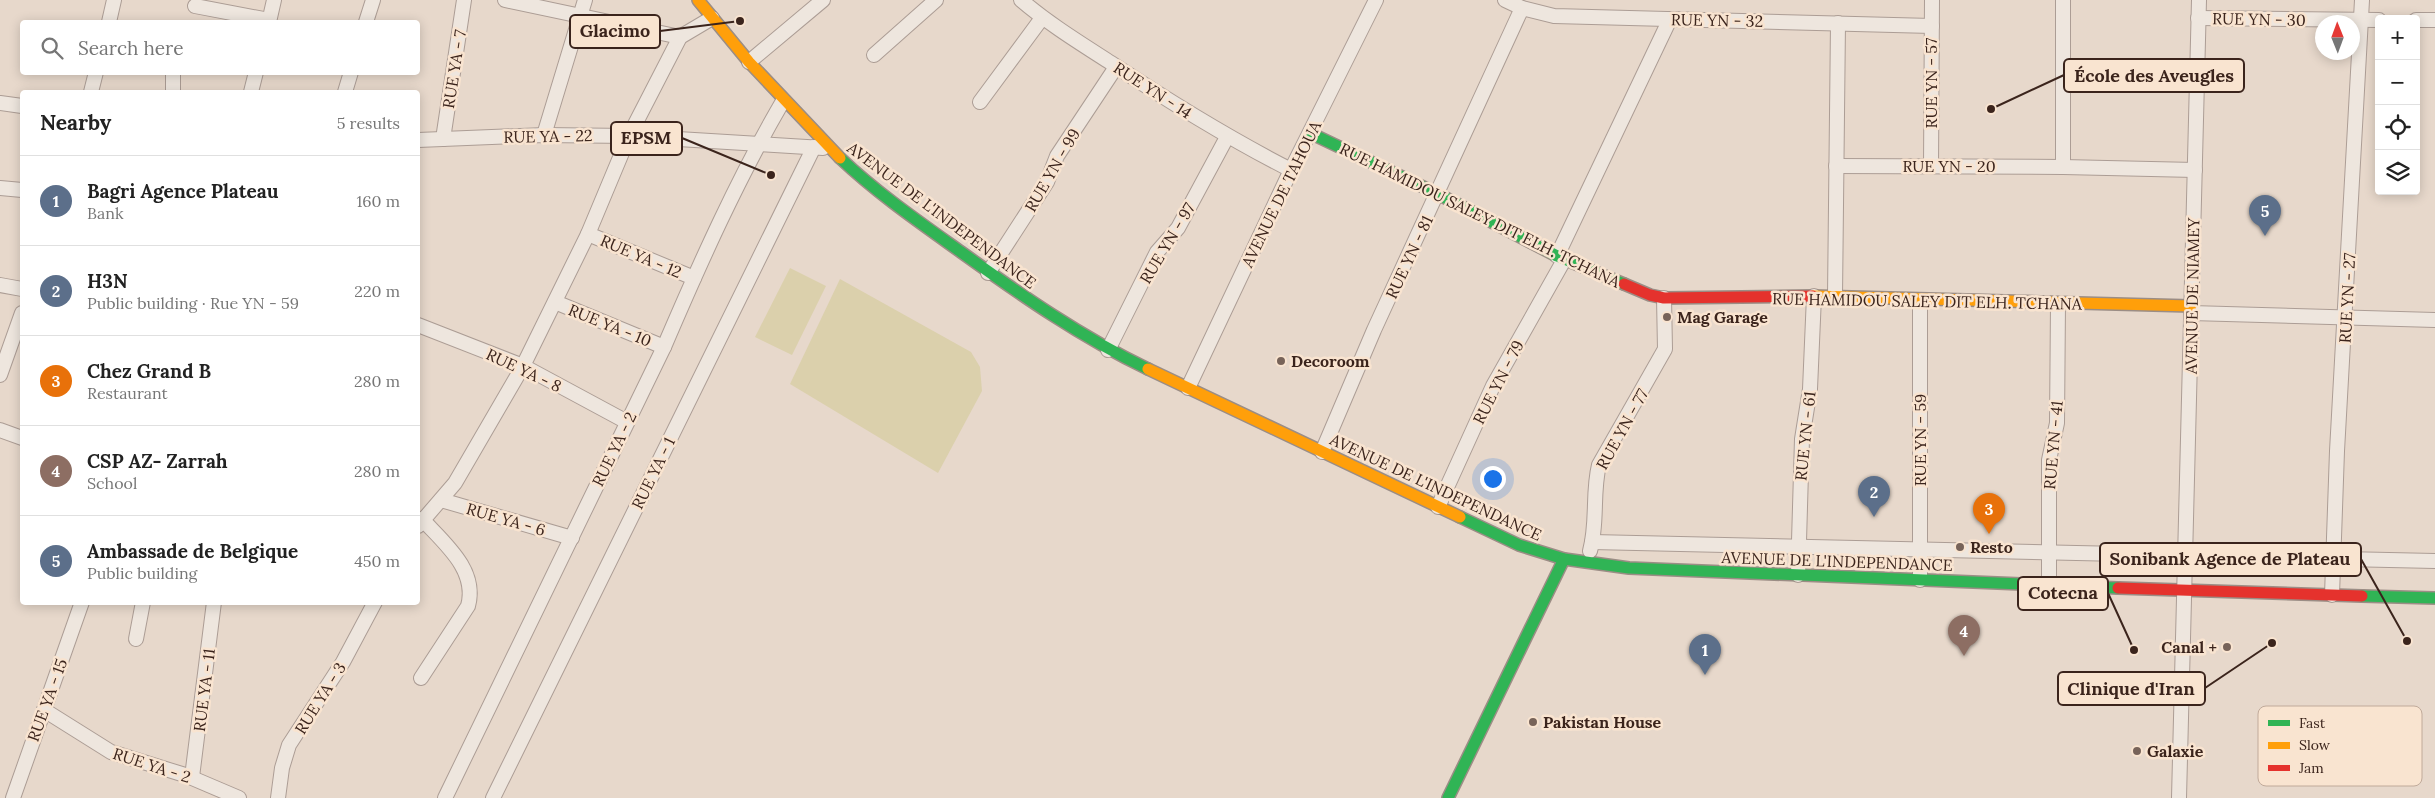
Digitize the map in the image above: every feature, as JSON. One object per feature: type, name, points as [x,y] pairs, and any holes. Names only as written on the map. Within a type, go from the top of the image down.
[{"type":"main road","name":"AVENUE DE L'INDEPENDANCE","points":[[698,0],[748,62],[783,101],[858,175],[988,273],[1075,331],[1108,350],[1518,545],[1564,559],[1630,568],[2185,592],[2435,598]]},
{"type":"main road","name":"RUE HAMIDOU SALEY DIT ELH. TCHANA","points":[[1310,133],[1438,194],[1561,258],[1636,290],[1664,298],[1835,296],[2191,309]]},
{"type":"main road","points":[[1448,798],[1564,559]]},
{"type":"street","points":[[109,20],[114,0]]},
{"type":"street","points":[[269,20],[274,0]]},
{"type":"street","points":[[367,20],[374,0]]},
{"type":"street","name":"RUE YA - 7","points":[[443,139],[464,0]]},
{"type":"street","points":[[505,0],[680,37]]},
{"type":"street","points":[[544,136],[585,0]]},
{"type":"street","points":[[748,62],[823,0]]},
{"type":"street","points":[[874,55],[936,0]]},
{"type":"street","name":"RUE YN - 14","points":[[1021,0],[1042,18],[1116,67],[1226,136],[1291,170]]},
{"type":"street","name":"AVENUE DE TAHOUA","points":[[1188,388],[1291,170],[1376,0]]},
{"type":"street","name":"RUE YN - 32","points":[[1506,0],[1522,8],[1554,16],[1932,26]]},
{"type":"street","name":"RUE YN - 57","points":[[1931,166],[1932,0]]},
{"type":"street","points":[[2063,0],[2063,167]]},
{"type":"street","name":"AVENUE DE NIAMEY","points":[[2179,798],[2199,0]]},
{"type":"street","name":"RUE YN - 27","points":[[2360,20],[2362,0]]},
{"type":"street","points":[[195,6],[264,20]]},
{"type":"street","name":"RUE YN - 81","points":[[1322,452],[1374,330],[1522,8]]},
{"type":"street","points":[[421,678],[468,606],[471,596],[466,570],[420,523],[455,483],[523,366],[588,234],[629,136],[680,37],[712,18]]},
{"type":"street","points":[[980,102],[1042,18]]},
{"type":"street","name":"RUE YN - 30","points":[[2198,18],[2315,19]]},
{"type":"street","name":"RUE YN - 79","points":[[1438,507],[1493,386],[1561,258],[1670,19]]},
{"type":"street","name":"RUE YN - 30","points":[[2360,20],[2375,20]]},
{"type":"street","points":[[2420,20],[2435,20]]},
{"type":"street","points":[[1835,296],[1838,23]]},
{"type":"street","name":"RUE YN - 27","points":[[2332,595],[2337,451],[2346,318],[2358,60]]},
{"type":"street","name":"RUE YN - 99","points":[[988,273],[1045,186],[1057,156],[1116,67]]},
{"type":"street","points":[[92,90],[95,75]]},
{"type":"street","points":[[173,75],[173,90]]},
{"type":"street","points":[[252,90],[255,75]]},
{"type":"street","points":[[346,90],[350,75]]},
{"type":"street","name":"RUE YA - 2","points":[[445,798],[664,347],[694,278],[758,145],[783,101]]},
{"type":"street","points":[[0,103],[20,106]]},
{"type":"street","name":"RUE YA - 22","points":[[420,140],[544,136],[629,136],[829,148]]},
{"type":"street","name":"RUE YN - 97","points":[[1108,350],[1157,252],[1178,228],[1226,136]]},
{"type":"street","name":"RUE YA - 1","points":[[493,798],[814,148]]},
{"type":"street","name":"RUE YN - 20","points":[[1836,166],[2063,167],[2195,170]]},
{"type":"street","points":[[0,188],[20,190]]},
{"type":"street","name":"RUE YA - 12","points":[[588,234],[694,278]]},
{"type":"street","points":[[0,285],[20,289]]},
{"type":"street","name":"RUE YN - 61","points":[[1798,575],[1802,439],[1810,389],[1814,296]]},
{"type":"street","name":"RUE YN - 77","points":[[1586,563],[1592,542],[1599,465],[1665,349],[1664,298]]},
{"type":"street","name":"RUE YN - 59","points":[[1920,300],[1920,580]]},
{"type":"street","name":"RUE YA - 10","points":[[555,302],[664,347]]},
{"type":"street","name":"RUE YN - 41","points":[[2048,586],[2049,460],[2057,423],[2058,304]]},
{"type":"street","name":"RUE HAMIDOU SALEY DIT ELH. TCHANA","points":[[2191,309],[2346,318],[2435,320]]},
{"type":"street","points":[[0,375],[20,319]]},
{"type":"street","name":"RUE YA - 8","points":[[420,326],[523,366],[627,422]]},
{"type":"street","points":[[0,430],[20,437]]},
{"type":"street","name":"RUE YA - 6","points":[[441,500],[572,538]]},
{"type":"street","points":[[1592,542],[2435,561]]},
{"type":"street","name":"RUE YA - 15","points":[[13,798],[81,605]]},
{"type":"street","points":[[136,639],[142,605]]},
{"type":"street","name":"RUE YA - 11","points":[[192,777],[214,605]]},
{"type":"street","name":"RUE YA - 3","points":[[278,798],[282,768],[290,745],[343,662],[373,605]]},
{"type":"street","name":"RUE YA - 2","points":[[44,710],[111,752],[192,777],[239,798]]},
{"type":"shaded area","points":[[790,268],[826,286],[792,355],[755,337]]},
{"type":"shaded area","points":[[840,279],[971,352],[980,367],[982,391],[938,473],[790,384]]},
{"type":"traffic: fast","points":[[1310,133],[1438,194],[1557,256],[1624,284]]},
{"type":"traffic: fast","points":[[840,158],[899,207],[1006,284],[1075,329],[1148,369]]},
{"type":"traffic: fast","points":[[1460,517],[1519,545],[1564,559],[1629,568],[2118,588]]},
{"type":"traffic: fast","points":[[1448,798],[1564,559]]},
{"type":"traffic: fast","points":[[2362,596],[2435,598]]},
{"type":"traffic: slow","points":[[698,0],[749,62],[840,158]]},
{"type":"traffic: slow","points":[[1813,296],[2191,306]]},
{"type":"traffic: slow","points":[[1148,369],[1460,517]]},
{"type":"traffic: jam","points":[[1624,284],[1650,295],[1664,298],[1813,296]]},
{"type":"traffic: jam","points":[[2118,588],[2362,596]]},
{"type":"place","name":"Glacimo","points":[[740,21]]},
{"type":"place","name":"École des Aveugles","points":[[1991,109]]},
{"type":"place","name":"EPSM","points":[[771,175]]},
{"type":"place","name":"Ambassade de Belgique","points":[[2265,236]]},
{"type":"place","name":"Mag Garage","points":[[1667,317]]},
{"type":"place","name":"Decoroom","points":[[1281,361]]},
{"type":"place","name":"H3N","points":[[1874,517]]},
{"type":"place","name":"Chez Grand B","points":[[1989,534]]},
{"type":"place","name":"Resto","points":[[1960,547]]},
{"type":"place","name":"Sonibank Agence de Plateau","points":[[2407,641]]},
{"type":"place","name":"Clinique d'Iran","points":[[2272,643]]},
{"type":"place","name":"Canal +","points":[[2227,647]]},
{"type":"place","name":"Cotecna","points":[[2134,650]]},
{"type":"place","name":"CSP AZ- Zarrah","points":[[1964,656]]},
{"type":"place","name":"Bagri Agence Plateau","points":[[1705,675]]},
{"type":"place","name":"Pakistan House","points":[[1533,722]]},
{"type":"place","name":"Galaxie","points":[[2137,751]]}]
